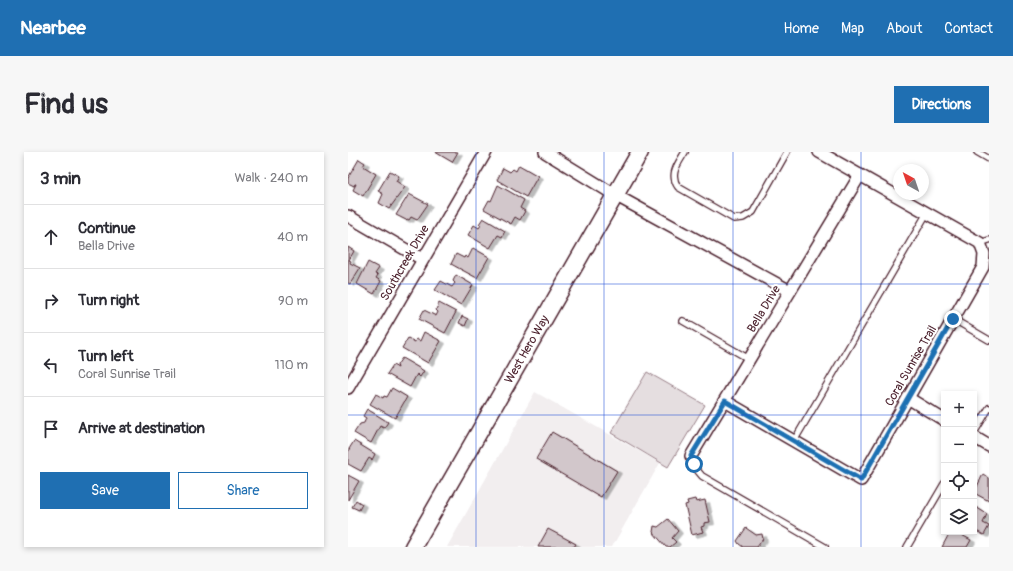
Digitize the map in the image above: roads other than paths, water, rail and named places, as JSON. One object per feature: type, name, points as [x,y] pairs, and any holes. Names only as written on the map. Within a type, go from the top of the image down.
[{"type":"main road","name":"West Hero Way","points":[[413,547],[640,152]]},
{"type":"street","name":"Southcreek Drive","points":[[348,388],[422,259],[486,152]]},
{"type":"street","points":[[545,152],[614,195],[790,291]]},
{"type":"street","points":[[819,152],[927,213],[985,241]]},
{"type":"street","name":"Bella Drive","points":[[691,456],[860,175]]},
{"type":"street","points":[[348,216],[422,259]]},
{"type":"street","name":"Coral Sunrise Trail","points":[[794,441],[861,480],[983,267],[985,241]]},
{"type":"street","points":[[908,398],[941,418]]},
{"type":"street","points":[[725,401],[794,441]]},
{"type":"street","points":[[977,439],[989,446]]},
{"type":"lane","points":[[685,152],[673,173],[674,181],[678,187],[734,219],[742,218],[753,212],[787,152]]},
{"type":"lane","points":[[977,152],[989,159]]},
{"type":"lane","points":[[794,441],[927,213]]},
{"type":"lane","points":[[953,319],[989,340]]},
{"type":"lane","points":[[683,321],[750,359]]},
{"type":"lane","points":[[977,428],[989,408]]},
{"type":"lane","points":[[691,456],[697,470],[702,476],[824,547]]},
{"type":"lane","points":[[907,547],[941,489]]}]
